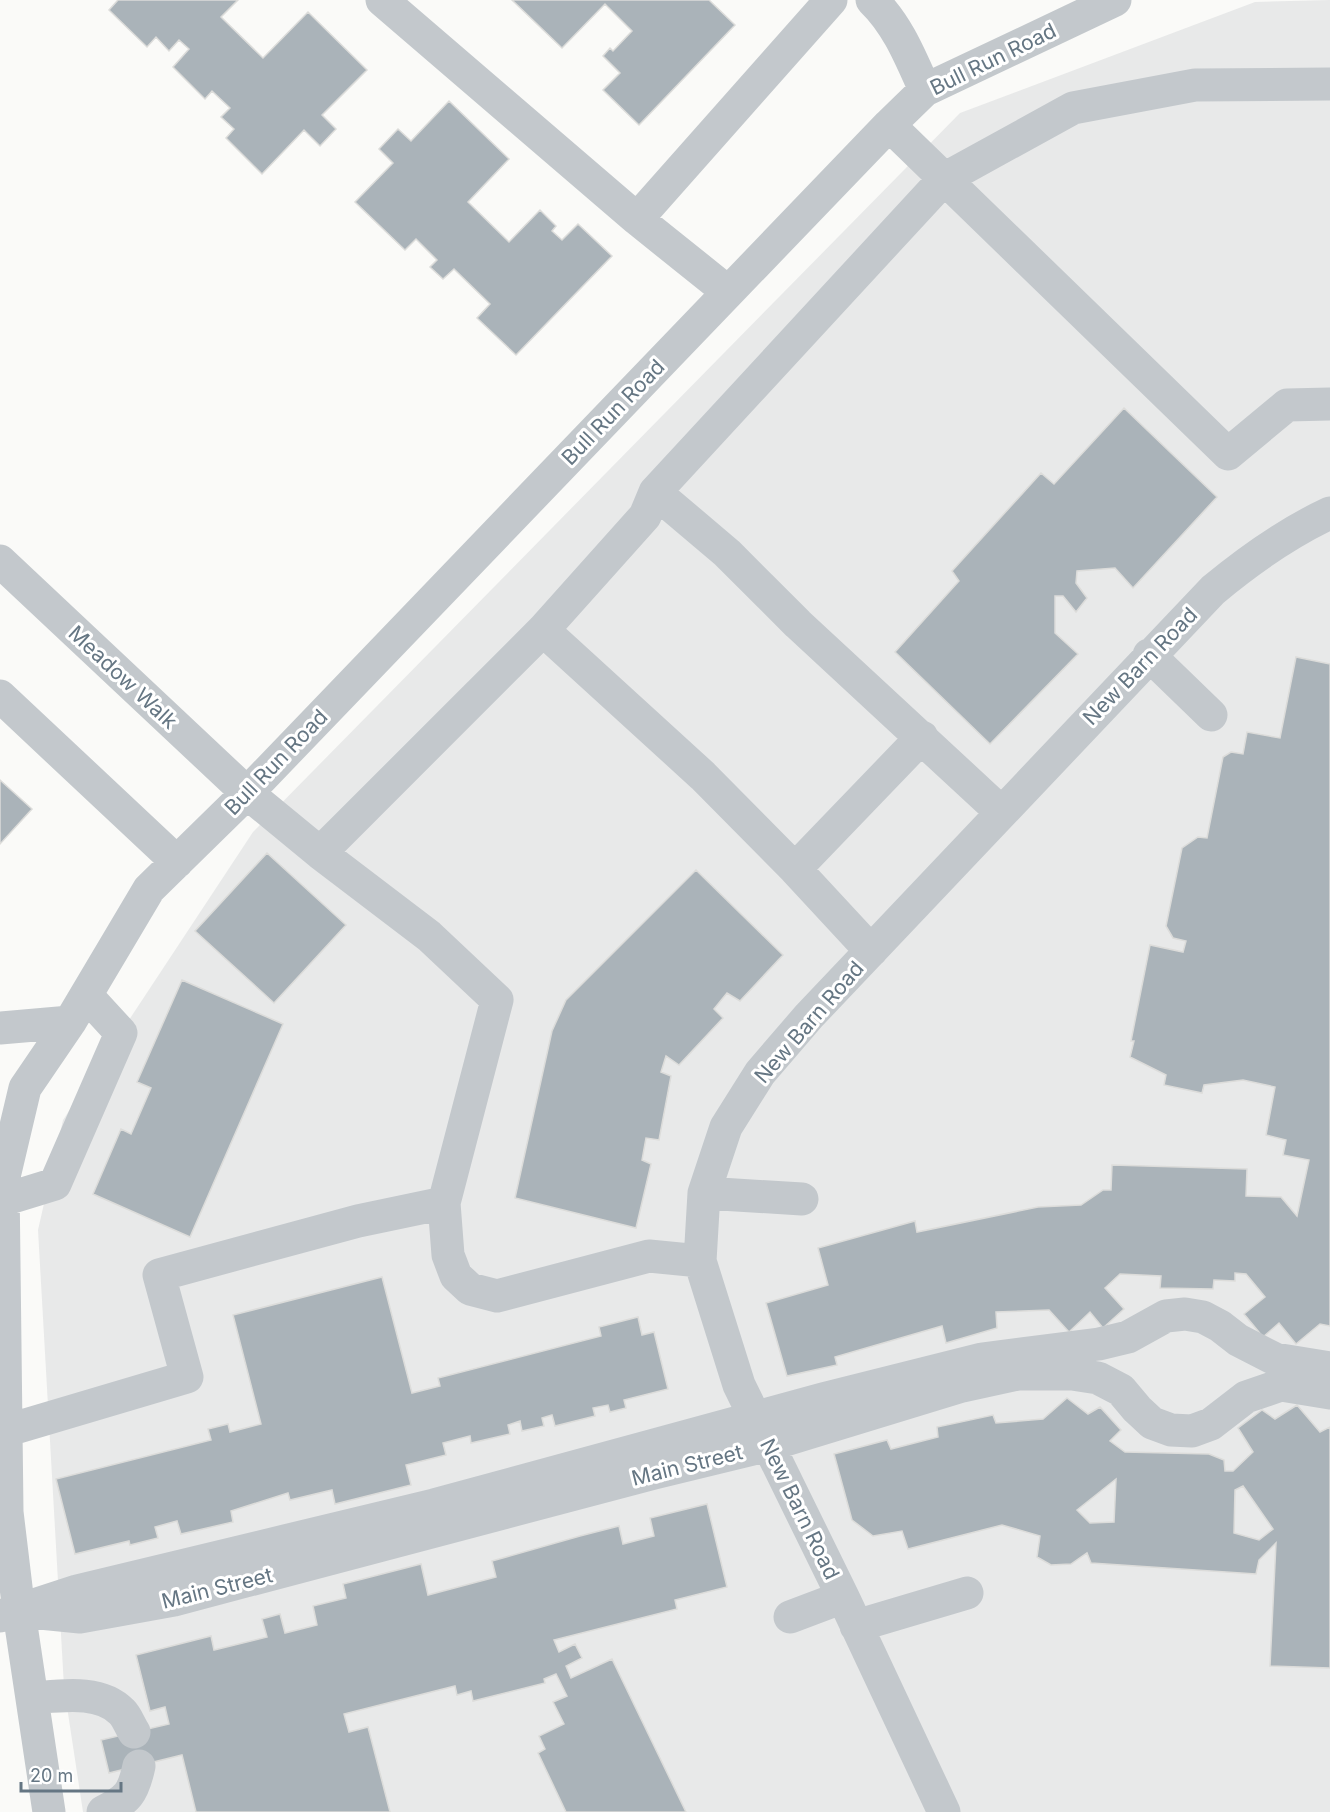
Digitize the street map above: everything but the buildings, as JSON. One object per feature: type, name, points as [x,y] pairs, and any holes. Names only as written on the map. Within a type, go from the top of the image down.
[{"type":"street","points":[[382,0],[637,219],[728,292]]},
{"type":"street","points":[[637,219],[831,0]]},
{"type":"street","points":[[873,0],[881,8],[904,43],[925,90]]},
{"type":"street","name":"Bull Run Road","points":[[50,1812],[32,1698],[10,1614],[5,1431],[3,1181],[13,1089],[78,1009],[149,889],[247,793],[889,125],[925,90],[1115,0]]},
{"type":"street","points":[[320,853],[543,630],[645,516],[655,492],[944,179],[1073,108],[1195,86],[1330,84]]},
{"type":"street","points":[[889,125],[1228,454],[1287,405],[1330,404]]},
{"type":"street","points":[[655,492],[727,553],[798,624],[1001,812]]},
{"type":"street","name":"New Barn Road","points":[[944,1812],[843,1597],[739,1385],[700,1261],[704,1193],[726,1127],[760,1073],[809,1016],[1213,590],[1290,534],[1330,513]]},
{"type":"street","name":"Meadow Walk","points":[[0,561],[247,793],[320,853],[429,936],[497,1000],[444,1203]]},
{"type":"street","points":[[543,630],[703,776],[795,869],[871,951]]},
{"type":"street","points":[[1149,655],[1211,715]]},
{"type":"street","points":[[0,696],[177,861]]},
{"type":"street","points":[[795,869],[922,737]]},
{"type":"street","points":[[0,1029],[78,1009],[121,1033],[55,1184],[3,1200]]},
{"type":"street","points":[[704,1193],[802,1199]]},
{"type":"street","points":[[5,1431],[187,1377],[159,1275],[358,1221],[444,1203],[448,1255],[456,1276],[470,1289],[497,1296],[649,1256],[700,1261]]},
{"type":"street","name":"Main Street","points":[[10,1614],[80,1617],[174,1600],[642,1476],[762,1431],[982,1359],[1099,1344],[1128,1337],[1167,1316],[1185,1314],[1203,1317],[1220,1326],[1238,1340],[1275,1359],[1330,1368]]},
{"type":"street","name":"Main Street","points":[[762,1431],[1018,1374],[1072,1374],[1098,1378],[1121,1390],[1152,1422],[1171,1430],[1192,1431],[1211,1424],[1246,1397],[1281,1385],[1330,1393]]},
{"type":"street","points":[[856,1626],[968,1593]]},
{"type":"street","points":[[790,1617],[843,1597]]},
{"type":"street","points":[[32,1698],[76,1695],[104,1700],[121,1711],[134,1732]]},
{"type":"street","points":[[103,1812],[125,1800],[135,1782],[139,1766]]},
{"type":"shaded area","points":[[1330,0],[1330,1812],[83,1812],[64,1687],[38,1230],[63,1120],[253,832],[960,113],[1255,2]]}]
